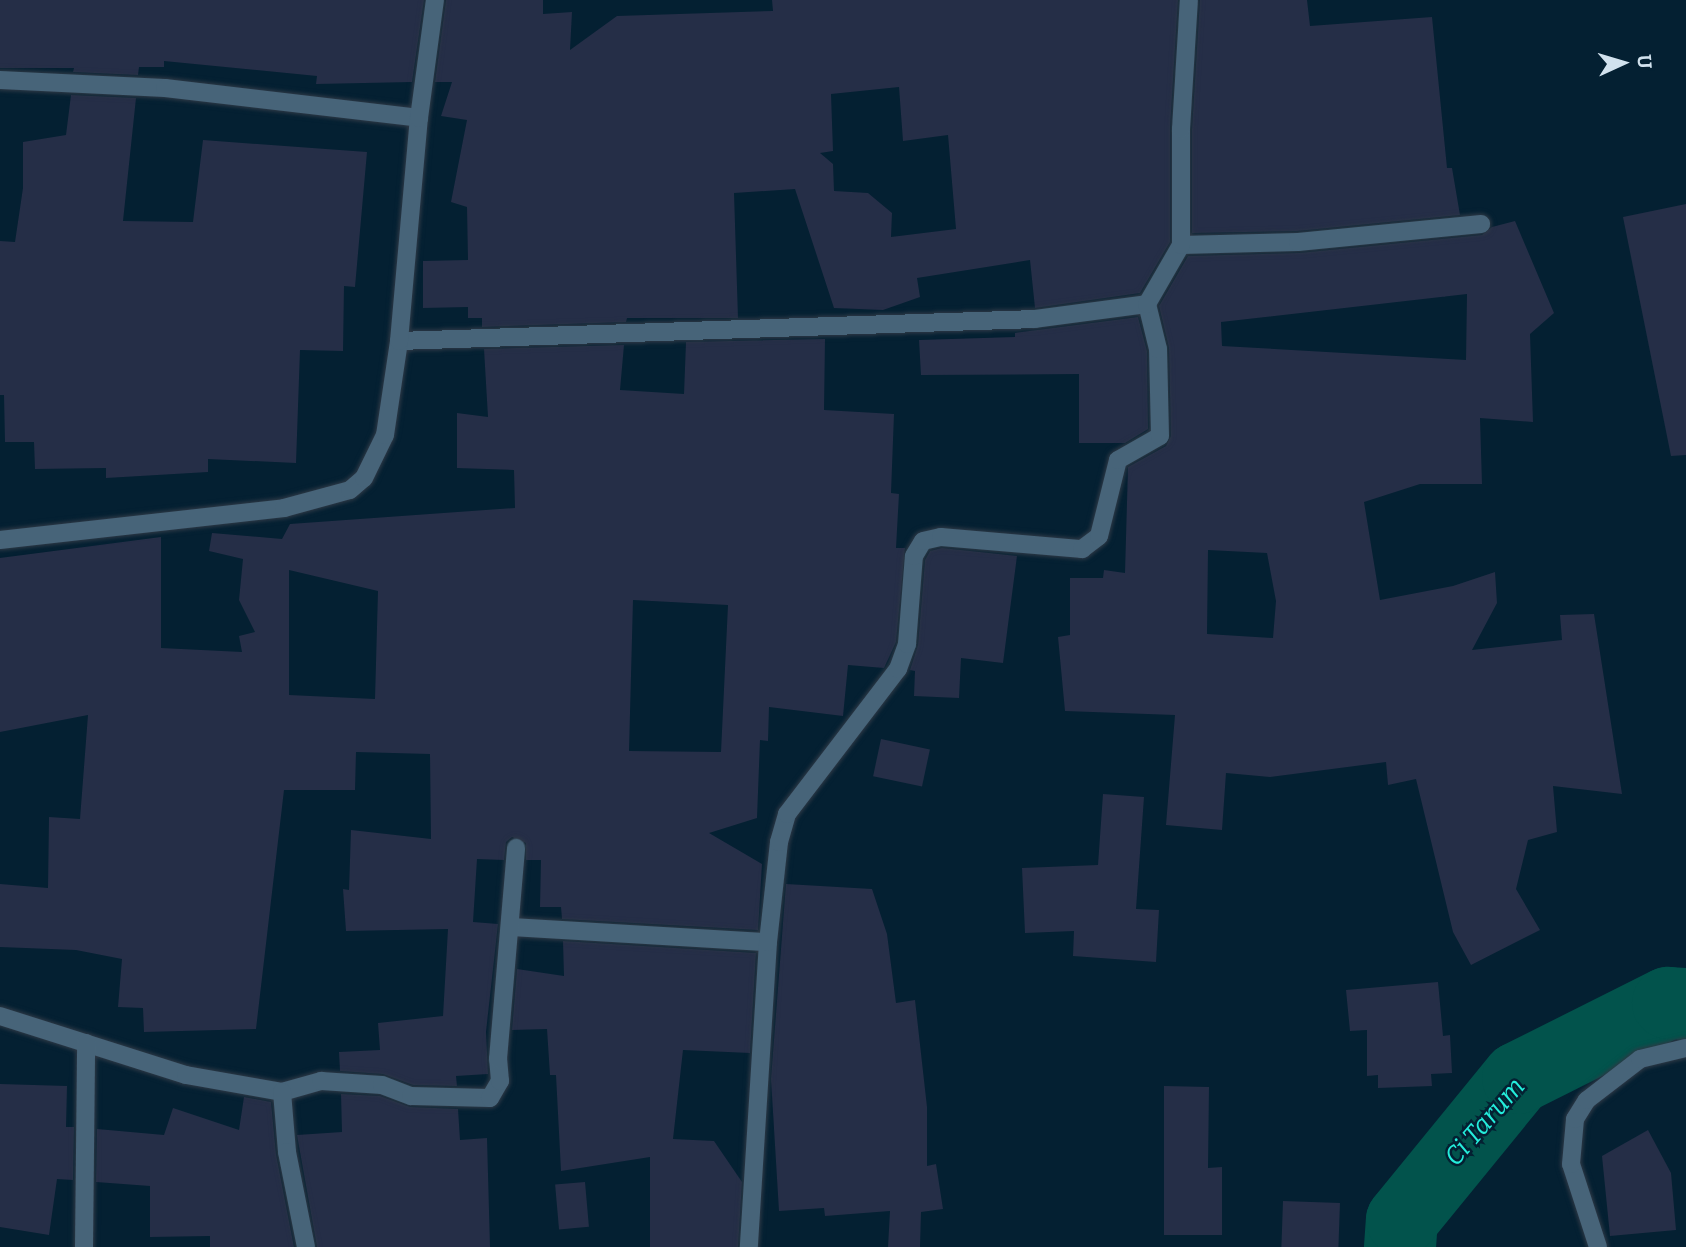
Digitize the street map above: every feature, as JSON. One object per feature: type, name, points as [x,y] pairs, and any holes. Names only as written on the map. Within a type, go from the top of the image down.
[{"type":"street","points":[[0,540],[284,508],[350,491],[377,458],[385,435],[399,341],[419,118],[435,0]]},
{"type":"street","points":[[749,1247],[768,942],[779,842],[787,814],[898,669],[906,644],[914,556],[923,541],[941,537],[1082,549],[1099,536],[1118,460],[1160,436],[1158,349],[1147,304],[1181,244],[1189,0]]},
{"type":"street","points":[[0,80],[165,88],[419,118]]},
{"type":"street","points":[[1181,244],[1298,242],[1481,224]]},
{"type":"street","points":[[399,341],[1035,319],[1147,304]]},
{"type":"street","points":[[0,1016],[186,1075],[282,1092],[321,1081],[382,1085],[411,1096],[491,1098],[500,1081],[498,1059],[512,927],[516,848]]},
{"type":"street","points":[[512,927],[768,942]]},
{"type":"street","points":[[84,1247],[86,1043]]},
{"type":"street","points":[[1598,1247],[1572,1164],[1575,1119],[1587,1100],[1640,1059],[1686,1048]]},
{"type":"street","points":[[282,1092],[287,1152],[306,1247]]},
{"type":"building","points":[[0,0],[424,0],[412,82],[316,84],[317,76],[164,61],[164,67],[139,67],[138,75],[73,72],[74,68],[0,68]]},
{"type":"building","points":[[446,0],[543,0],[543,14],[572,12],[570,50],[617,16],[773,11],[772,0],[1178,0],[1170,128],[1170,242],[1140,293],[1035,308],[1030,260],[917,278],[920,297],[883,310],[834,308],[795,189],[734,193],[738,318],[627,318],[626,322],[482,327],[482,318],[468,318],[468,307],[423,308],[423,261],[468,260],[467,207],[451,202],[467,120],[441,116],[452,82],[435,82]],"holes":[[[899,87],[903,141],[948,135],[956,229],[891,237],[892,213],[868,193],[834,191],[833,164],[820,153],[833,151],[831,94]]]},
{"type":"building","points":[[1200,0],[1307,0],[1310,26],[1432,17],[1447,168],[1452,168],[1460,215],[1297,231],[1192,233],[1192,129]]},
{"type":"building","points":[[71,95],[136,98],[123,221],[193,222],[203,140],[367,152],[355,287],[344,286],[343,351],[300,350],[296,463],[208,459],[208,472],[106,478],[106,468],[35,469],[34,442],[5,442],[4,395],[0,395],[0,241],[15,242],[23,188],[23,142],[66,135]]},
{"type":"building","points":[[1686,204],[1686,455],[1671,456],[1623,217]]},
{"type":"building","points":[[1515,221],[1554,313],[1530,334],[1533,422],[1480,418],[1482,484],[1420,484],[1364,502],[1380,600],[1453,586],[1495,572],[1497,603],[1472,650],[1562,640],[1560,615],[1594,614],[1622,794],[1553,786],[1557,832],[1528,840],[1516,889],[1540,930],[1471,965],[1453,932],[1416,779],[1388,785],[1386,762],[1270,777],[1226,773],[1222,830],[1166,825],[1175,715],[1065,711],[1058,637],[1070,635],[1070,578],[1103,578],[1104,570],[1125,573],[1128,467],[1166,446],[1171,436],[1169,348],[1159,306],[1188,256],[1299,253],[1482,235],[1492,227]],"holes":[[[1467,294],[1466,360],[1222,346],[1221,322]],[[1208,550],[1267,553],[1276,601],[1273,638],[1207,634]]]},
{"type":"building","points":[[1138,317],[1147,351],[1148,429],[1125,443],[1079,443],[1079,374],[921,375],[919,340],[1015,337],[1015,333]]},
{"type":"building","points":[[825,339],[824,410],[894,414],[891,493],[899,494],[896,548],[905,548],[896,642],[884,668],[848,665],[843,716],[769,707],[768,741],[760,740],[757,818],[709,833],[762,864],[758,930],[562,919],[561,907],[540,907],[541,860],[526,860],[526,843],[512,837],[506,842],[504,860],[477,859],[473,922],[498,924],[486,1032],[488,1074],[456,1076],[457,1086],[413,1085],[383,1074],[340,1071],[339,1052],[380,1050],[378,1023],[443,1016],[448,929],[346,931],[343,889],[349,890],[351,830],[431,839],[430,754],[356,752],[355,790],[284,790],[256,1029],[144,1032],[143,1008],[118,1007],[122,959],[76,950],[0,947],[0,884],[48,888],[49,817],[80,819],[88,715],[0,732],[0,558],[161,537],[161,648],[242,652],[239,636],[255,632],[239,600],[243,559],[209,551],[212,533],[282,539],[290,524],[515,508],[514,470],[457,468],[457,413],[488,417],[484,349],[624,345],[620,390],[684,394],[686,342]],"holes":[[[289,570],[378,591],[375,699],[289,695]],[[633,600],[728,605],[721,752],[629,751]]]},
{"type":"building","points":[[942,548],[1017,556],[1003,663],[961,658],[959,698],[914,696],[915,671],[910,670],[918,645],[925,560],[930,551]]},
{"type":"building","points":[[881,739],[930,749],[922,787],[873,776]]},
{"type":"building","points":[[1103,794],[1144,797],[1136,909],[1159,910],[1156,962],[1073,956],[1074,931],[1025,933],[1022,868],[1098,865]]},
{"type":"building","points":[[786,884],[872,889],[887,934],[896,1003],[915,1000],[927,1107],[927,1166],[936,1164],[943,1209],[921,1212],[920,1247],[888,1247],[890,1211],[825,1216],[824,1208],[779,1211],[771,1079]]},
{"type":"building","points":[[563,941],[756,953],[750,1053],[683,1050],[673,1139],[714,1141],[742,1182],[738,1247],[650,1247],[650,1157],[561,1171],[556,1075],[550,1075],[547,1029],[512,1030],[517,969],[564,976]]},
{"type":"building","points":[[1438,982],[1443,1036],[1450,1035],[1452,1073],[1431,1074],[1432,1086],[1378,1088],[1378,1075],[1367,1076],[1367,1030],[1350,1031],[1346,990]]},
{"type":"building","points":[[0,1084],[67,1086],[66,1127],[74,1127],[73,1180],[57,1179],[49,1235],[0,1227]]},
{"type":"building","points":[[1164,1086],[1209,1087],[1208,1168],[1222,1167],[1222,1235],[1164,1235]]},
{"type":"building","points":[[341,1094],[380,1096],[410,1107],[458,1109],[460,1140],[487,1138],[490,1247],[317,1247],[297,1135],[342,1132]]},
{"type":"building","points":[[244,1097],[271,1102],[276,1154],[294,1247],[210,1247],[210,1236],[150,1237],[150,1186],[96,1182],[97,1129],[164,1135],[173,1108],[239,1130]]},
{"type":"building","points":[[1648,1130],[1671,1173],[1676,1230],[1610,1236],[1602,1156]]},
{"type":"building","points":[[585,1182],[589,1227],[559,1229],[555,1185]]},
{"type":"building","points":[[1283,1201],[1340,1203],[1338,1247],[1281,1247]]},
{"type":"waterway","name":"Ci Tarum","points":[[1400,1247],[1402,1220],[1518,1078],[1668,1003],[1686,1004]]}]
